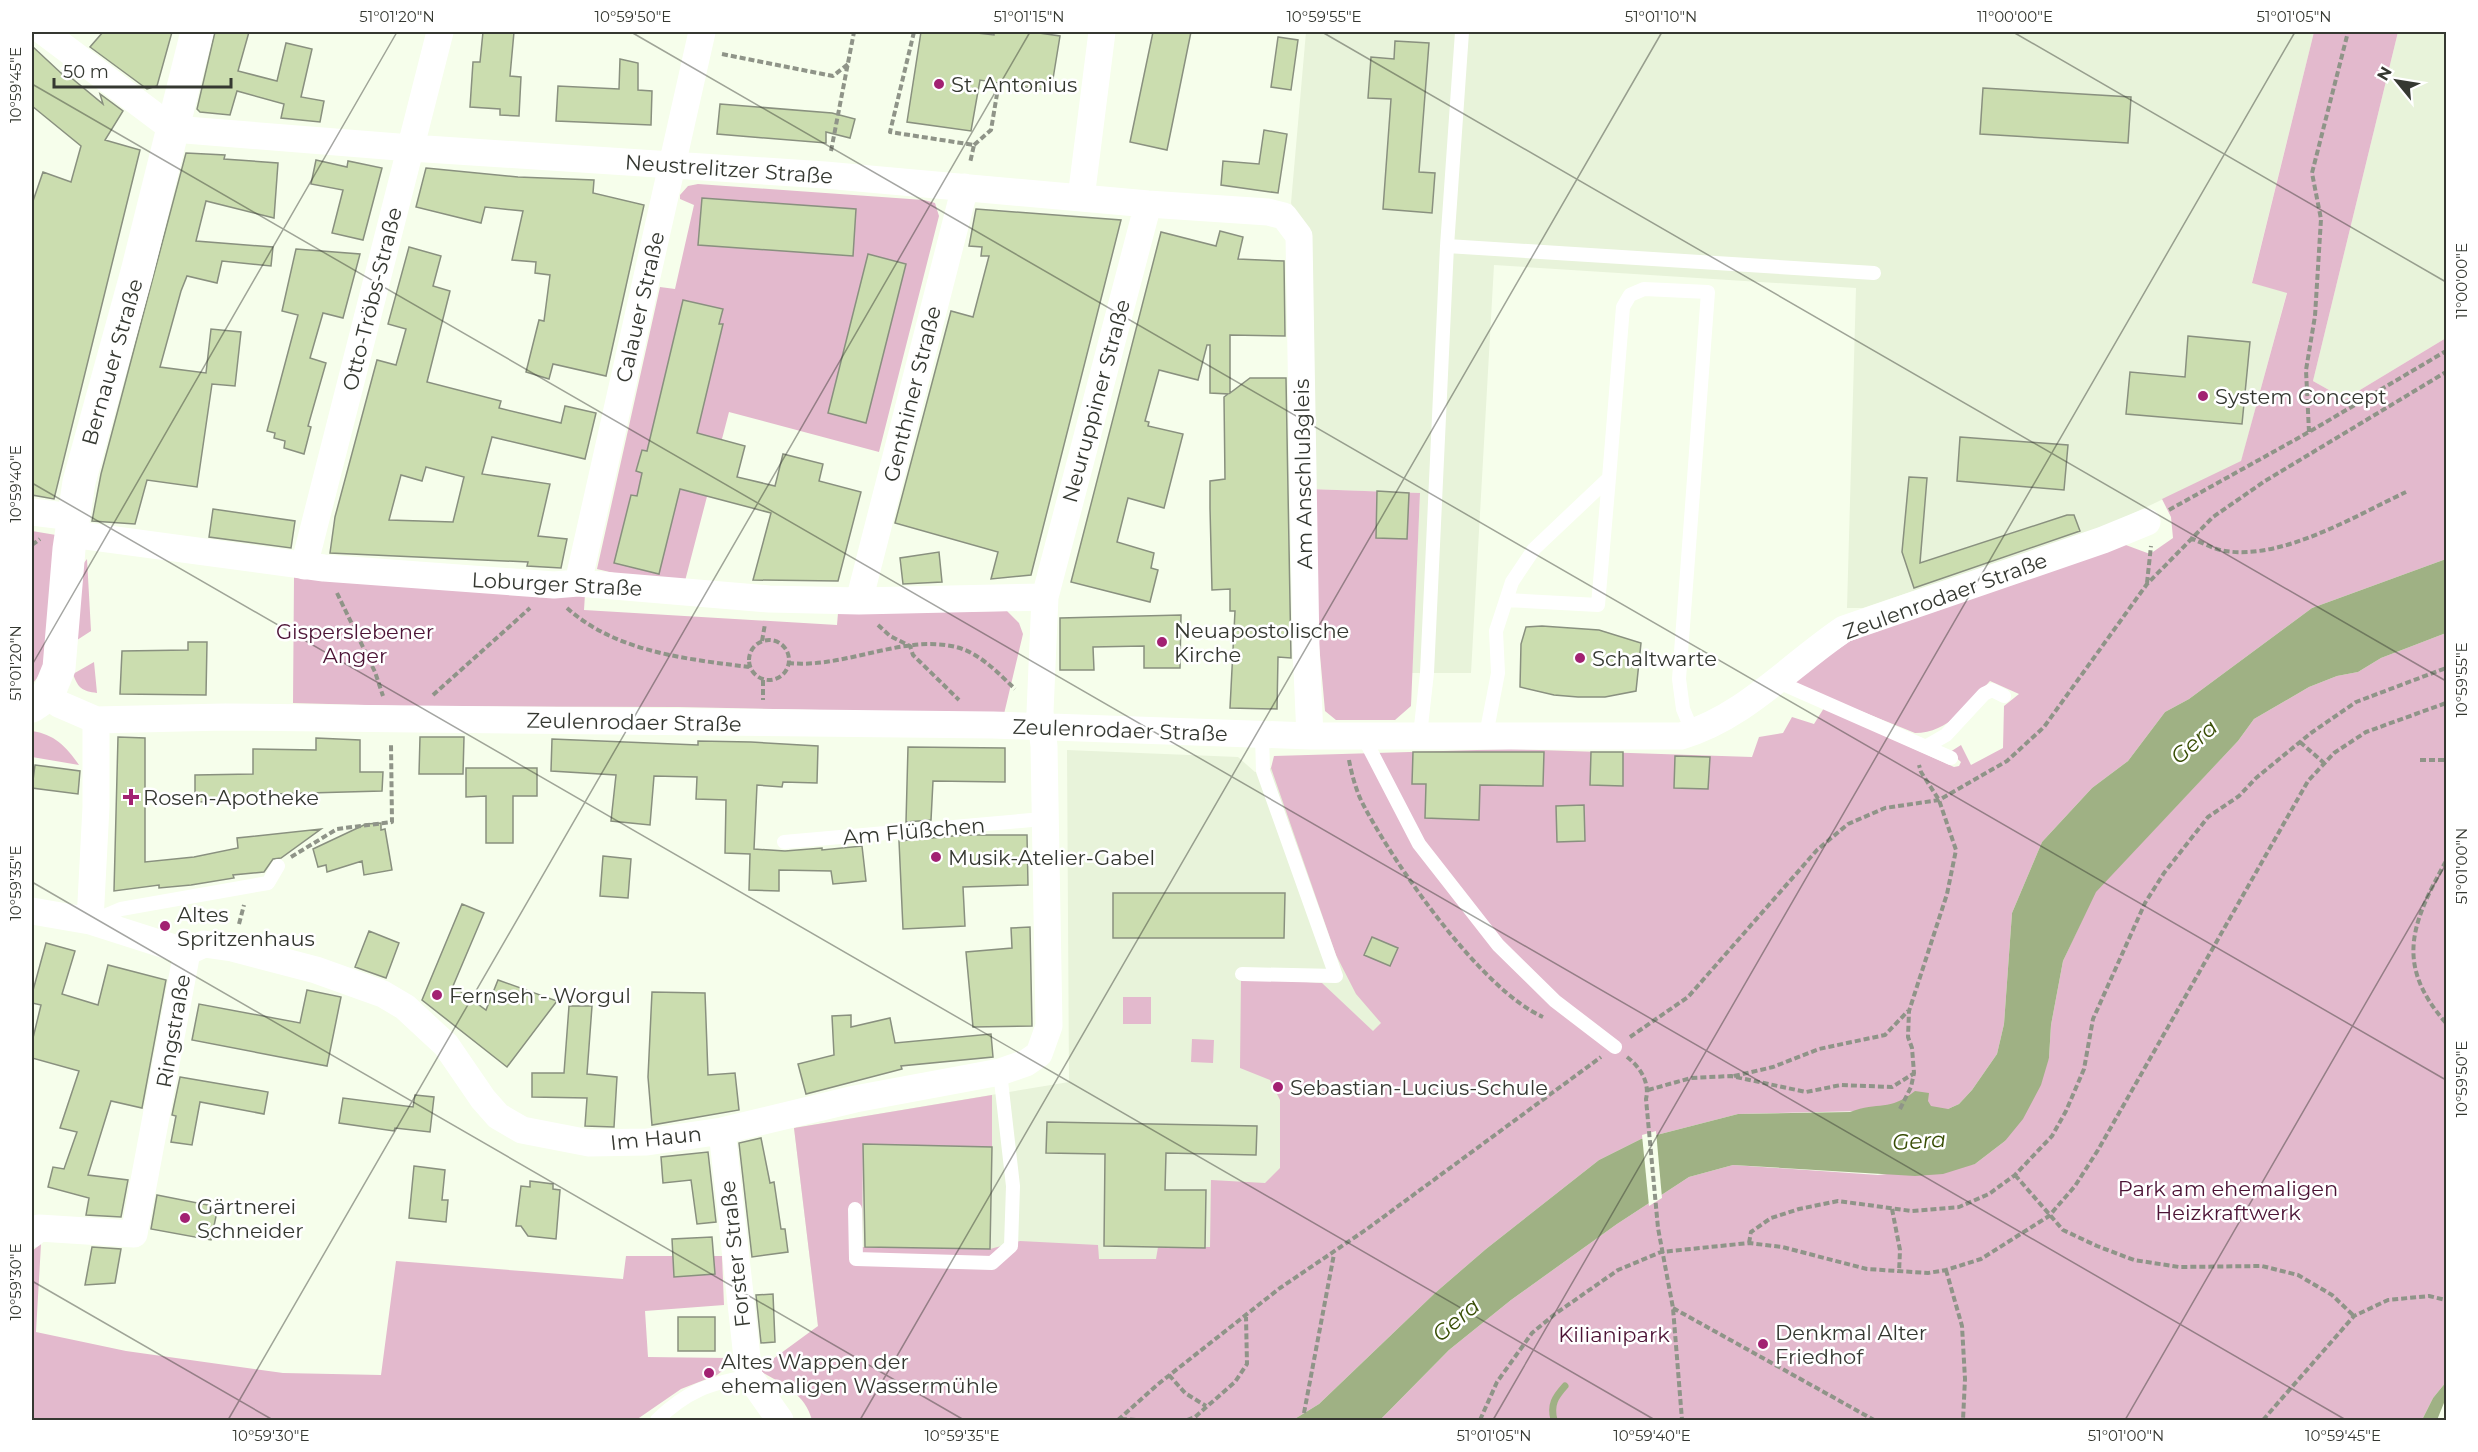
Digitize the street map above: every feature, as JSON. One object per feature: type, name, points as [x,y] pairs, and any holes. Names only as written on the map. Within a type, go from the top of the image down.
[{"type":"street","points":[[44,32],[173,129]]},
{"type":"street","name":"Bernauer Straße","points":[[40,701],[59,668],[72,526],[90,437],[137,272],[197,32]]},
{"type":"street","name":"Otto-Tröbs-Straße","points":[[314,567],[440,32]]},
{"type":"street","points":[[1081,198],[1102,32]]},
{"type":"street","name":"Calauer Straße","points":[[562,590],[672,164],[700,41]]},
{"type":"street","name":"Neustrelitzer Straße","points":[[173,129],[411,148],[825,175],[1148,204],[1268,212],[1284,216]]},
{"type":"street","name":"Genthiner Straße","points":[[859,601],[966,188]]},
{"type":"street","name":"Neuruppiner Straße","points":[[1045,597],[1148,204]]},
{"type":"street","name":"Am Anschlußgleis","points":[[1284,216],[1299,236],[1306,650],[1310,736]]},
{"type":"street","name":"Loburger Straße","points":[[32,512],[72,526],[314,567],[562,590],[859,601],[1045,597]]},
{"type":"street","name":"Zeulenrodaer Straße","points":[[40,701],[59,704],[96,720],[225,717],[993,726],[1041,720],[1262,735],[1486,735],[1622,738],[1681,736],[1708,728],[1752,702],[1806,655],[1844,629],[2103,540],[2147,522]]},
{"type":"street","points":[[1043,819],[1044,746],[1041,720],[1045,597]]},
{"type":"street","points":[[32,911],[90,921],[96,807],[96,720]]},
{"type":"street","name":"Im Haun","points":[[187,952],[204,944],[232,948],[316,970],[383,994],[405,1007],[446,1045],[483,1099],[498,1116],[522,1130],[589,1143],[616,1145],[722,1131],[855,1099],[1000,1072],[1026,1063],[1039,1054],[1049,1026],[1043,819]]},
{"type":"street","name":"Ringstraße","points":[[32,1234],[39,1228],[134,1234],[187,952],[90,921]]},
{"type":"street","name":"Forster Straße","points":[[722,1131],[749,1377],[780,1420]]},
{"type":"lane","points":[[1420,735],[1427,673],[1447,246],[1462,32]]},
{"type":"lane","points":[[1447,246],[1874,273]]},
{"type":"lane","points":[[1506,600],[1598,605],[1623,307],[1630,295],[1644,289],[1708,292],[1679,679],[1683,709],[1693,733]]},
{"type":"lane","points":[[1486,735],[1498,673],[1496,631],[1512,582],[1534,549],[1609,478]]},
{"type":"lane","points":[[1776,681],[1951,758]]},
{"type":"lane","points":[[1920,743],[1946,735],[1984,694],[1992,690],[2004,696]]},
{"type":"lane","points":[[1242,974],[1336,976],[1263,771],[1262,735]]},
{"type":"lane","points":[[1363,736],[1419,844],[1498,945],[1555,1001],[1615,1047]]},
{"type":"lane","name":"Am Flüßchen","points":[[784,842],[1043,819]]},
{"type":"lane","points":[[90,921],[121,909],[268,883],[278,866]]},
{"type":"lane","points":[[855,1209],[856,1259],[992,1263],[1011,1246],[1013,1186],[1000,1072]]},
{"type":"lane","points":[[657,1420],[676,1402],[712,1383],[749,1377]]},
{"type":"path","points":[[825,175],[854,32]]},
{"type":"path","points":[[914,32],[890,132],[974,145]]},
{"type":"path","points":[[2309,432],[2306,369],[2315,316],[2321,219],[2312,173],[2348,32]]},
{"type":"path","points":[[700,41],[832,76],[848,64]]},
{"type":"path","points":[[966,188],[974,145],[991,130],[999,82]]},
{"type":"path","points":[[2146,584],[2151,546],[2147,522],[2309,432],[2446,351]]},
{"type":"path","points":[[1119,1420],[1169,1375],[1246,1317],[1280,1288],[1334,1253],[1615,1047],[1688,997],[1818,850],[1848,824],[1885,808],[1939,800],[2007,761],[2044,727],[2146,584],[2213,517],[2265,481],[2446,372]]},
{"type":"path","points":[[2190,538],[2224,551],[2263,550],[2310,536],[2406,492]]},
{"type":"path","points":[[278,866],[337,829],[392,822],[398,719],[375,672],[314,567]]},
{"type":"path","points":[[398,719],[534,604],[562,590],[563,605],[614,638],[667,655],[749,667],[757,677],[769,681],[781,676],[789,663],[785,648],[768,640],[752,649],[749,667]]},
{"type":"path","points":[[859,601],[875,616],[878,625],[890,636],[910,646],[913,655],[962,702],[993,726]]},
{"type":"path","points":[[789,663],[830,662],[910,646],[957,647],[976,656],[997,671],[1041,720]]},
{"type":"path","points":[[1749,1243],[1751,1232],[1771,1218],[1799,1209],[1838,1201],[1892,1209],[1959,1207],[1989,1194],[2015,1175],[2052,1136],[2066,1111],[2084,1069],[2094,1019],[2145,903],[2163,873],[2208,817],[2239,796],[2256,778],[2300,742],[2356,702],[2446,668]]},
{"type":"path","points":[[1480,1420],[1497,1382],[1532,1334],[1555,1314],[1618,1270],[1661,1252],[1749,1243],[1782,1247],[1868,1269],[1899,1272],[1946,1270],[1982,1259],[2049,1216],[2075,1186],[2098,1150],[2308,781],[2334,753],[2366,732],[2446,703]]},
{"type":"path","points":[[2300,742],[2324,763]]},
{"type":"path","points":[[1900,1109],[1914,1073],[1912,1048],[1908,1037],[1909,1011],[1947,894],[1956,850],[1939,800],[1921,772],[1920,743]]},
{"type":"path","points":[[2420,760],[2446,760]]},
{"type":"path","points":[[2446,861],[2417,924],[2412,951],[2414,971],[2423,990],[2446,1023]]},
{"type":"path","points":[[232,948],[250,887]]},
{"type":"path","points":[[1648,1090],[1691,1078],[1731,1076],[1773,1067],[1819,1049],[1885,1035],[1909,1011]]},
{"type":"path","points":[[1615,1047],[1638,1065],[1648,1090],[1646,1099],[1658,1228],[1673,1308],[1674,1343],[1682,1420]]},
{"type":"path","points":[[1731,1076],[1806,1092],[1841,1085],[1892,1087],[1914,1073]]},
{"type":"path","points":[[2015,1175],[2035,1195],[2049,1216],[2063,1230],[2134,1260],[2179,1268],[2262,1266],[2298,1275],[2332,1295],[2354,1316]]},
{"type":"path","points":[[1892,1209],[1900,1250],[1899,1272]]},
{"type":"path","points":[[1304,1413],[1334,1253]]},
{"type":"path","points":[[1946,1270],[1962,1326],[1965,1379],[1963,1420]]},
{"type":"path","points":[[2263,1420],[2354,1316],[2388,1300],[2429,1296],[2446,1300]]},
{"type":"path","points":[[1673,1308],[1874,1420]]},
{"type":"path","points":[[1187,1420],[1195,1417],[1235,1382],[1247,1364],[1246,1317]]},
{"type":"path","points":[[1169,1375],[1185,1393],[1206,1406]]},
{"type":"path","points":[[1119,1420],[1136,1420]]},
{"type":"shaded area","points":[[1306,32],[2314,32],[2252,282],[2287,292],[2241,462],[2113,523],[1863,608],[1847,608],[1856,288],[1494,265],[1471,673],[1412,673],[1420,493],[1309,489],[1304,240],[1291,203]]},
{"type":"shaded area","points":[[2398,32],[2446,32],[2446,338],[2345,399],[2313,381]]},
{"type":"shaded area","name":"Sebastian-Lucius-Schule","points":[[1067,750],[1238,757],[1255,772],[1271,768],[1276,759],[1473,992],[1178,1346],[818,1326],[794,1128],[1069,1082]]},
{"type":"green space","points":[[2314,32],[2398,32],[2313,381],[2345,399],[2446,338],[2446,559],[2312,608],[2189,699],[2165,712],[2128,761],[2092,788],[2042,842],[2012,913],[2004,1024],[1997,1054],[1972,1090],[1959,1104],[1948,1109],[1738,1114],[1641,1139],[1599,1160],[1486,1249],[1435,1293],[1319,1404],[1293,1420],[812,1420],[809,1411],[798,1396],[783,1384],[758,1370],[818,1326],[794,1128],[992,1095],[992,1147],[863,1145],[862,1247],[990,1249],[1020,1241],[1098,1245],[1099,1259],[1156,1259],[1158,1247],[1210,1247],[1211,1180],[1265,1183],[1280,1168],[1280,1100],[1270,1080],[1240,1068],[1241,978],[1322,983],[1373,1031],[1381,1023],[1356,994],[1336,955],[1271,768],[1274,756],[1511,749],[1752,757],[1759,737],[1783,733],[1792,717],[1814,724],[1824,708],[1954,767],[1959,766],[1961,762],[1950,752],[1961,745],[1971,765],[2003,748],[2004,706],[2019,694],[1990,681],[1966,708],[1948,723],[1927,732],[1915,733],[1794,684],[1803,673],[1859,635],[2115,541],[2150,554],[2173,538],[2171,517],[2162,499],[2241,461],[2287,293],[2252,283]]},
{"type":"green space","points":[[698,184],[924,200],[935,203],[939,216],[879,452],[729,412],[685,581],[635,578],[597,569],[660,287],[675,289],[694,205],[680,199],[680,195],[688,186]]},
{"type":"green space","points":[[1309,489],[1420,493],[1411,706],[1395,720],[1336,720],[1325,711],[1310,543]]},
{"type":"green space","points":[[32,531],[56,535],[54,614],[51,635],[41,672],[32,684]]},
{"type":"green space","points":[[87,559],[91,631],[74,642],[80,568]]},
{"type":"green space","name":"Gisperslebener Anger","points":[[294,577],[585,594],[584,610],[837,625],[838,613],[1007,611],[1019,623],[1023,634],[1004,714],[678,707],[401,706],[293,703]]},
{"type":"green space","name":"Park am ehemaligen Heizkraftwerk","points":[[2446,633],[2446,1382],[2433,1398],[2422,1420],[1380,1420],[1449,1350],[1511,1300],[1617,1224],[1689,1177],[1733,1165],[1878,1175],[1975,1164],[2005,1141],[2049,1058],[2051,1025],[2063,961],[2095,892],[2238,741],[2254,719],[2309,687],[2337,676],[2358,672],[2381,658]]},
{"type":"green space","points":[[94,662],[97,693],[81,688],[73,674]]},
{"type":"green space","points":[[32,731],[47,735],[59,742],[79,765],[32,757]]},
{"type":"green space","points":[[1123,997],[1151,997],[1151,1024],[1123,1024]]},
{"type":"green space","points":[[1192,1039],[1214,1040],[1213,1063],[1191,1062]]},
{"type":"green space","points":[[41,1244],[36,1332],[126,1351],[283,1373],[381,1375],[396,1261],[623,1279],[626,1256],[722,1256],[724,1305],[645,1311],[648,1357],[727,1358],[727,1367],[717,1375],[681,1389],[636,1420],[32,1420],[32,1251]]},
{"type":"water","name":"Gera","points":[[2446,559],[2446,633],[2381,658],[2358,672],[2337,676],[2309,687],[2254,719],[2238,741],[2096,892],[2063,961],[2051,1025],[2049,1058],[2041,1085],[2023,1119],[2005,1141],[1975,1164],[1943,1174],[1915,1176],[1733,1165],[1689,1177],[1617,1224],[1511,1300],[1449,1350],[1380,1420],[1293,1420],[1319,1404],[1435,1293],[1486,1249],[1599,1160],[1641,1139],[1738,1114],[1850,1112],[1898,1102],[1915,1091],[1929,1093],[1928,1101],[1931,1106],[1948,1109],[1959,1104],[1972,1090],[1997,1054],[2004,1024],[2012,913],[2042,842],[2092,788],[2128,761],[2165,712],[2189,699],[2312,608]]},
{"type":"water","points":[[2446,1382],[2446,1398],[2437,1420],[2422,1420],[2433,1398]]},
{"type":"pier","points":[[1656,1131],[1662,1198],[1649,1206],[1642,1135]]},
{"type":"building","points":[[103,32],[172,32],[157,86],[147,89],[90,47]]},
{"type":"building","points":[[215,32],[249,32],[238,71],[277,81],[286,43],[312,49],[301,97],[324,101],[320,122],[281,118],[284,104],[237,91],[230,115],[200,112],[197,109]]},
{"type":"building","points":[[483,32],[514,32],[510,76],[521,77],[519,116],[500,115],[500,109],[470,107],[473,62],[480,62]]},
{"type":"building","points":[[921,32],[968,32],[994,35],[994,32],[1032,32],[1060,36],[1051,91],[980,80],[971,131],[907,122]]},
{"type":"building","points":[[1153,32],[1191,32],[1167,150],[1130,142]]},
{"type":"building","points":[[1278,37],[1298,40],[1291,90],[1271,87]]},
{"type":"building","points":[[1395,41],[1429,43],[1419,172],[1435,173],[1432,213],[1383,209],[1391,99],[1368,98],[1371,57],[1394,59]]},
{"type":"building","points":[[32,46],[62,74],[63,71],[103,104],[100,94],[123,111],[105,140],[140,150],[54,499],[32,495],[32,204],[43,172],[71,182],[81,146],[32,106]]},
{"type":"building","points":[[620,59],[638,63],[638,90],[652,91],[651,125],[556,121],[558,86],[619,89]]},
{"type":"building","points":[[1983,88],[2131,97],[2128,143],[1980,134]]},
{"type":"building","points":[[720,104],[832,113],[855,119],[850,138],[826,132],[826,143],[717,134]]},
{"type":"building","points":[[1264,130],[1287,134],[1278,193],[1221,185],[1223,161],[1259,164]]},
{"type":"building","points":[[186,153],[225,155],[224,159],[278,163],[274,218],[206,201],[196,241],[273,247],[271,266],[222,261],[217,283],[187,276],[181,291],[160,367],[206,373],[211,329],[241,332],[235,386],[212,384],[197,487],[147,480],[135,524],[92,521],[101,474]]},
{"type":"building","points":[[316,160],[347,167],[348,161],[382,168],[363,240],[332,233],[343,190],[311,184]]},
{"type":"building","points":[[426,168],[518,177],[594,180],[593,193],[644,205],[606,376],[553,364],[549,379],[526,372],[539,320],[544,321],[550,275],[535,273],[536,262],[512,260],[523,211],[485,207],[481,223],[416,207]]},
{"type":"building","points":[[702,198],[856,209],[853,256],[698,245]]},
{"type":"building","points":[[976,209],[1121,220],[1031,575],[991,579],[998,552],[895,523],[951,311],[973,317],[989,256],[981,256],[982,247],[969,246]]},
{"type":"building","points":[[1220,231],[1243,237],[1238,259],[1284,261],[1285,336],[1230,335],[1230,393],[1250,378],[1286,378],[1291,658],[1278,657],[1277,709],[1230,708],[1235,611],[1230,611],[1230,589],[1212,590],[1210,508],[1210,481],[1225,479],[1224,397],[1228,394],[1210,393],[1210,345],[1207,345],[1198,380],[1159,370],[1145,421],[1149,422],[1148,426],[1183,434],[1164,508],[1128,498],[1117,542],[1154,553],[1151,568],[1158,570],[1150,602],[1071,582],[1161,232],[1216,246]]},
{"type":"building","points":[[409,247],[441,256],[433,286],[450,291],[427,382],[501,401],[499,408],[561,423],[565,406],[596,413],[585,459],[492,437],[482,474],[550,484],[538,536],[567,539],[561,568],[527,566],[528,562],[330,553],[335,517],[377,360],[396,365],[406,329],[388,324]],"holes":[[[426,467],[464,477],[453,522],[389,520],[401,475],[422,481]]]},
{"type":"building","points":[[296,249],[360,254],[343,318],[323,313],[310,358],[326,363],[308,426],[311,427],[304,454],[284,448],[285,441],[274,438],[275,433],[267,431],[298,315],[282,311]]},
{"type":"building","points":[[868,254],[906,264],[866,423],[828,413]]},
{"type":"building","points":[[683,300],[723,309],[719,324],[723,324],[697,433],[745,446],[737,477],[775,486],[783,454],[823,464],[819,481],[861,492],[838,581],[753,580],[771,513],[680,489],[659,574],[614,563],[631,495],[637,496],[642,473],[636,471],[642,450],[647,451]]},
{"type":"building","points":[[2188,336],[2250,342],[2242,424],[2126,414],[2130,372],[2185,377]]},
{"type":"building","points":[[1960,437],[2068,445],[2064,490],[1957,481]]},
{"type":"building","points":[[1909,477],[1927,478],[1920,563],[2067,515],[2074,515],[2080,531],[1914,588],[1902,552]]},
{"type":"building","points":[[1377,491],[1409,493],[1407,539],[1376,538]]},
{"type":"building","points":[[213,509],[295,521],[291,548],[209,537]]},
{"type":"building","points":[[939,552],[942,582],[903,584],[900,558]]},
{"type":"building","points":[[1181,615],[1180,668],[1144,668],[1144,646],[1093,647],[1094,670],[1060,670],[1060,618]]},
{"type":"building","name":"Schaltwarte","points":[[1526,627],[1599,630],[1641,643],[1636,691],[1605,697],[1578,697],[1554,695],[1520,687],[1521,644]]},
{"type":"building","points":[[188,642],[207,642],[206,695],[120,694],[122,651],[188,650]]},
{"type":"building","points":[[118,737],[145,738],[145,862],[194,857],[238,848],[237,838],[321,829],[281,858],[273,859],[264,872],[233,875],[234,878],[191,885],[159,888],[159,885],[114,891]]},
{"type":"building","points":[[420,737],[464,737],[463,774],[419,774]]},
{"type":"building","points":[[316,738],[360,740],[360,772],[383,772],[382,791],[236,795],[236,801],[195,802],[195,775],[253,774],[253,749],[316,750]]},
{"type":"building","points":[[552,739],[698,745],[698,741],[751,742],[818,746],[817,783],[783,782],[782,787],[757,785],[754,849],[785,851],[822,848],[822,850],[862,846],[866,881],[833,884],[831,871],[779,870],[779,891],[749,890],[750,854],[725,853],[726,800],[696,799],[697,777],[654,776],[650,825],[611,821],[616,775],[551,771]]},
{"type":"building","points":[[908,747],[1005,748],[1005,782],[933,781],[931,820],[906,822]]},
{"type":"building","points":[[1413,752],[1544,752],[1543,786],[1480,785],[1479,820],[1425,818],[1426,784],[1412,784]]},
{"type":"building","points":[[1591,752],[1623,752],[1623,786],[1590,785]]},
{"type":"building","points":[[1675,756],[1710,757],[1708,789],[1674,788]]},
{"type":"building","points":[[35,765],[80,771],[78,794],[32,788]]},
{"type":"building","points":[[466,768],[537,768],[537,796],[513,796],[513,843],[486,843],[486,796],[466,797]]},
{"type":"building","points":[[1584,805],[1585,841],[1557,842],[1556,806]]},
{"type":"building","points":[[381,823],[381,830],[385,829],[392,870],[364,875],[362,861],[327,872],[326,865],[318,867],[313,849],[366,824]]},
{"type":"building","points":[[964,835],[1027,835],[1028,885],[963,887],[965,926],[903,929],[899,841]]},
{"type":"building","points":[[603,856],[631,859],[628,898],[600,896]]},
{"type":"building","points":[[1113,893],[1285,893],[1284,938],[1113,938]]},
{"type":"building","points":[[462,904],[484,913],[453,986],[486,1010],[498,980],[557,1001],[507,1067],[422,1000]]},
{"type":"building","points":[[1030,927],[1032,1026],[973,1027],[966,952],[1012,948],[1011,928]]},
{"type":"building","points":[[369,931],[399,943],[386,978],[355,967]]},
{"type":"building","points":[[1372,937],[1398,948],[1390,966],[1364,955]]},
{"type":"building","points":[[46,943],[75,951],[62,994],[98,1005],[108,965],[166,980],[142,1108],[111,1101],[88,1175],[128,1180],[121,1217],[86,1215],[89,1198],[48,1187],[53,1167],[64,1169],[77,1132],[60,1128],[79,1071],[32,1058],[32,1042],[41,1005],[32,1003],[32,994]]},
{"type":"building","points":[[307,990],[341,997],[327,1066],[192,1040],[199,1004],[300,1023]]},
{"type":"building","points":[[652,992],[705,993],[708,1075],[735,1073],[739,1110],[652,1125],[648,1077]]},
{"type":"building","points":[[569,1006],[592,1006],[587,1074],[617,1077],[614,1127],[585,1126],[587,1098],[532,1097],[532,1073],[564,1073]]},
{"type":"building","points":[[851,1015],[851,1027],[890,1018],[895,1043],[991,1034],[993,1057],[901,1066],[902,1069],[806,1094],[798,1064],[834,1055],[832,1016]]},
{"type":"building","points":[[180,1077],[268,1092],[264,1114],[200,1102],[192,1145],[171,1142],[176,1116],[172,1115]]},
{"type":"building","points":[[415,1095],[434,1097],[430,1132],[395,1128],[394,1131],[339,1123],[343,1098],[413,1107]]},
{"type":"building","points":[[1047,1122],[1257,1126],[1256,1155],[1166,1153],[1165,1190],[1206,1190],[1205,1248],[1104,1246],[1105,1154],[1046,1153]]},
{"type":"building","points":[[761,1138],[770,1183],[774,1182],[781,1229],[785,1229],[788,1252],[752,1257],[739,1143]]},
{"type":"building","points":[[863,1144],[992,1147],[990,1249],[865,1247]]},
{"type":"building","points":[[708,1152],[716,1222],[697,1224],[691,1180],[663,1183],[661,1157]]},
{"type":"building","points":[[414,1166],[445,1170],[442,1200],[448,1200],[446,1222],[409,1218]]},
{"type":"building","points":[[530,1181],[553,1184],[553,1189],[560,1190],[556,1239],[528,1236],[521,1226],[516,1226],[521,1186],[530,1187]]},
{"type":"building","name":"Gärtnerei Schneider","points":[[157,1195],[218,1207],[211,1240],[151,1229]]},
{"type":"building","points":[[712,1237],[715,1274],[674,1277],[672,1239]]},
{"type":"building","points":[[92,1247],[121,1249],[115,1283],[85,1285]]},
{"type":"building","points":[[773,1294],[775,1342],[761,1343],[756,1295]]},
{"type":"building","points":[[678,1317],[715,1317],[715,1351],[678,1351]]},
{"type":"waterway","points":[[1554,1420],[1554,1402],[1565,1386]]},
{"type":"place","name":"St. Antonius","points":[[939,84]]},
{"type":"place","name":"System Concept","points":[[2203,396]]},
{"type":"place","name":"Neuapostolische Kirche","points":[[1162,642]]},
{"type":"place","name":"Schaltwarte","points":[[1580,658]]},
{"type":"place","name":"Rosen-Apotheke","points":[[131,797]]},
{"type":"place","name":"Musik-Atelier-Gabel","points":[[936,857]]},
{"type":"place","name":"Altes Spritzenhaus","points":[[165,926]]},
{"type":"place","name":"Fernseh - Worgul","points":[[437,995]]},
{"type":"place","name":"Sebastian-Lucius-Schule","points":[[1278,1087]]},
{"type":"place","name":"Gärtnerei Schneider","points":[[185,1218]]},
{"type":"place","name":"Denkmal Alter Friedhof","points":[[1763,1344]]},
{"type":"place","name":"Altes Wappen der ehemaligen Wassermühle","points":[[709,1373]]},
{"type":"park label","name":"Kilianipark","points":[[1614,1334]]}]
